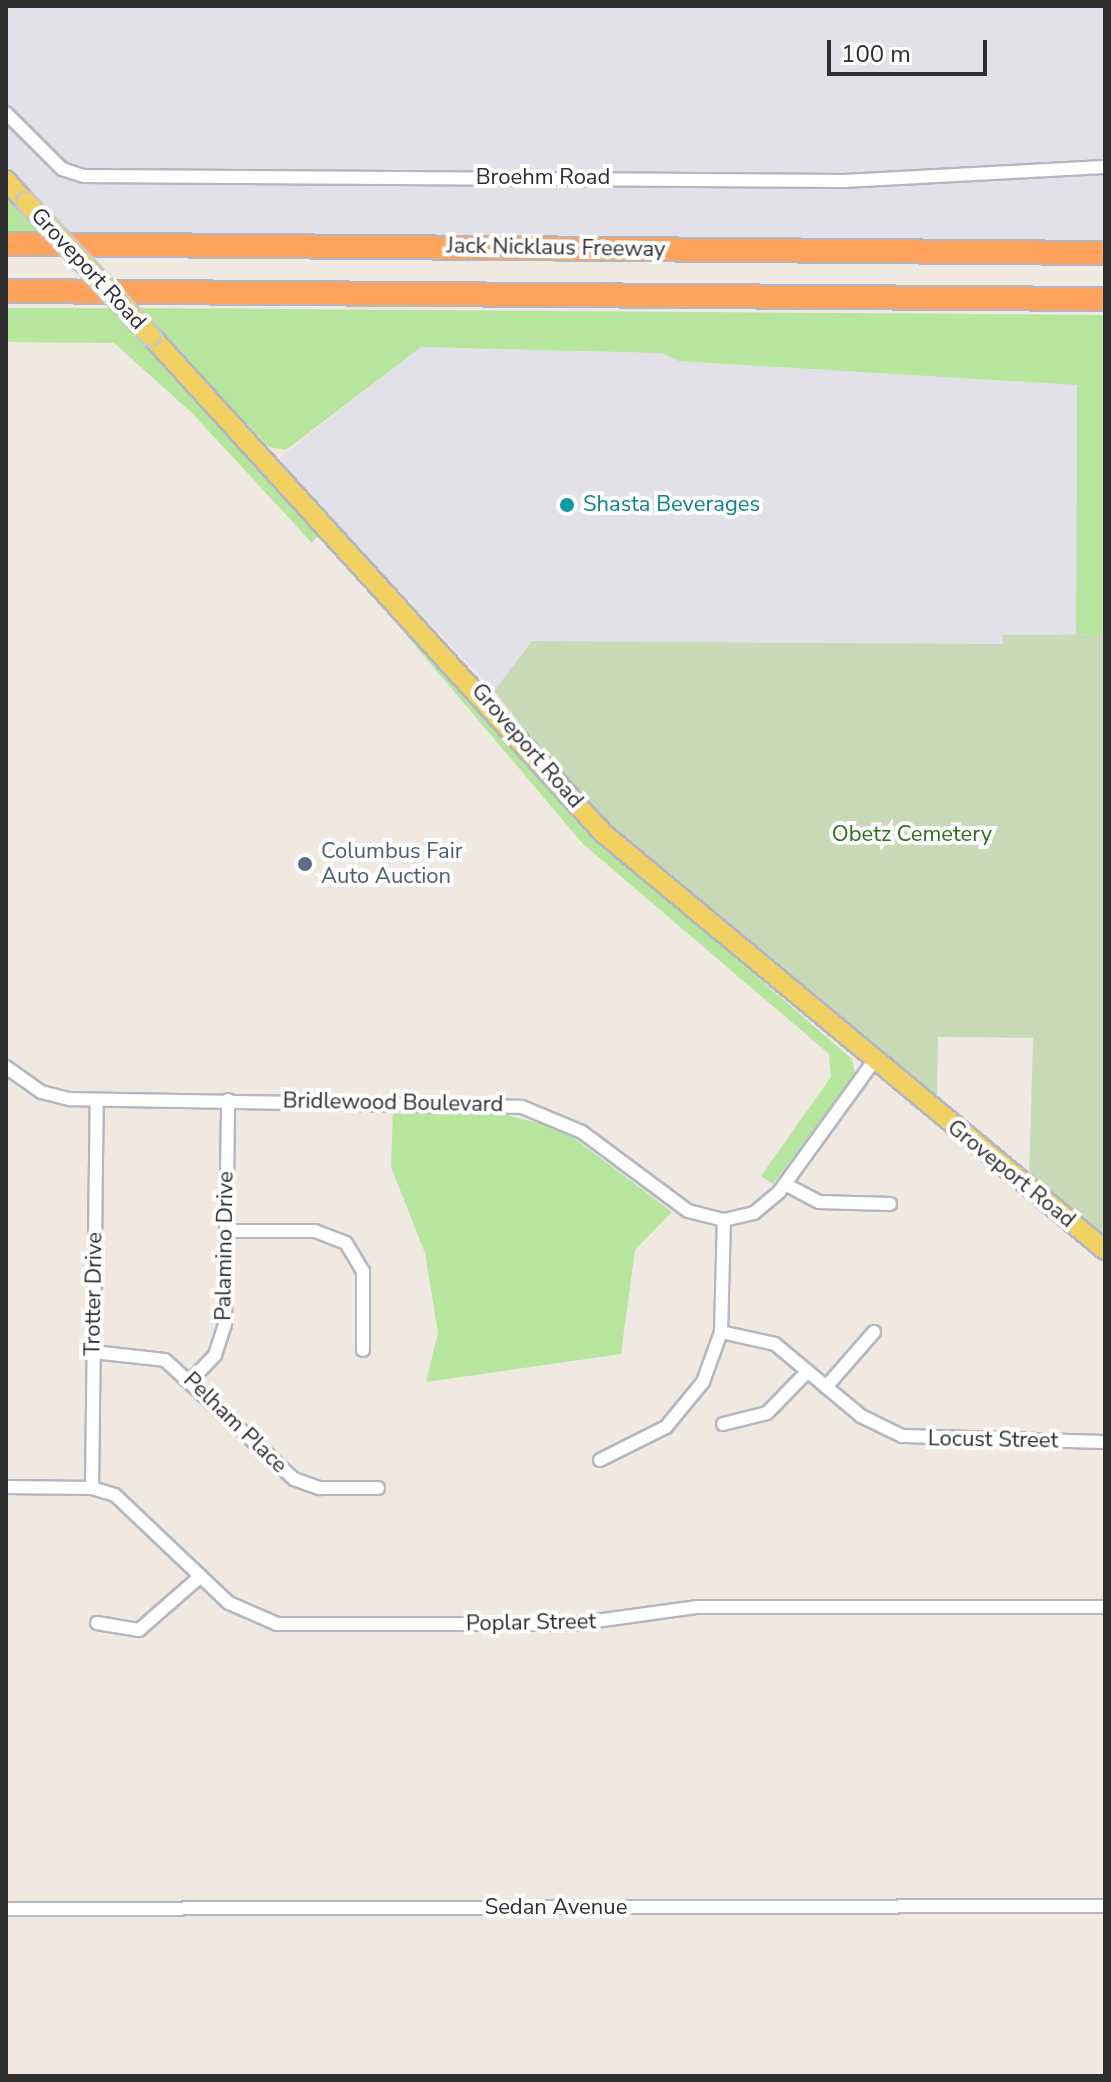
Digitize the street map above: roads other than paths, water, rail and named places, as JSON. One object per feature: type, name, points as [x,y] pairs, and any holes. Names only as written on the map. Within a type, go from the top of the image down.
[{"type":"highway","name":"Jack Nicklaus Freeway","points":[[6,244],[1105,253]]},
{"type":"highway","name":"Jack Nicklaus Freeway","points":[[6,291],[1105,299]]},
{"type":"main road","name":"Groveport Road","points":[[6,180],[603,833],[873,1062],[1105,1250]]},
{"type":"street","name":"Broehm Road","points":[[6,113],[62,169],[84,176],[844,181],[1105,167]]},
{"type":"street","points":[[600,1460],[653,1436],[683,1410],[721,1332],[724,1220],[754,1213],[785,1184],[873,1062]]},
{"type":"street","name":"Bridlewood Boulevard","points":[[6,1067],[54,1097],[522,1107],[582,1132],[688,1211],[724,1220]]},
{"type":"street","name":"Trotter Drive","points":[[92,1488],[97,1100]]},
{"type":"street","name":"Palamino Drive","points":[[191,1380],[224,1334],[228,1100]]},
{"type":"street","points":[[785,1184],[819,1202],[890,1204]]},
{"type":"street","points":[[226,1231],[315,1231],[346,1243],[363,1271],[363,1350]]},
{"type":"street","name":"Locust Street","points":[[721,1332],[775,1344],[826,1387],[902,1436],[1105,1442]]},
{"type":"street","points":[[826,1387],[874,1332]]},
{"type":"street","name":"Pelham Place","points":[[93,1352],[156,1356],[191,1380],[294,1479],[319,1488],[378,1488]]},
{"type":"street","points":[[723,1424],[767,1413],[807,1372]]},
{"type":"street","name":"Poplar Street","points":[[6,1487],[92,1488],[127,1503],[201,1576],[251,1618],[277,1624],[574,1624],[696,1607],[1105,1607]]},
{"type":"street","points":[[97,1623],[139,1630],[201,1576]]},
{"type":"street","name":"Sedan Avenue","points":[[6,1909],[1105,1906]]},
{"type":"place","name":"Shasta Beverages","points":[[567,505]]},
{"type":"place","name":"Columbus Fair Auto Auction","points":[[305,864]]},
{"type":"park label","name":"Obetz Cemetery","points":[[912,835]]}]
